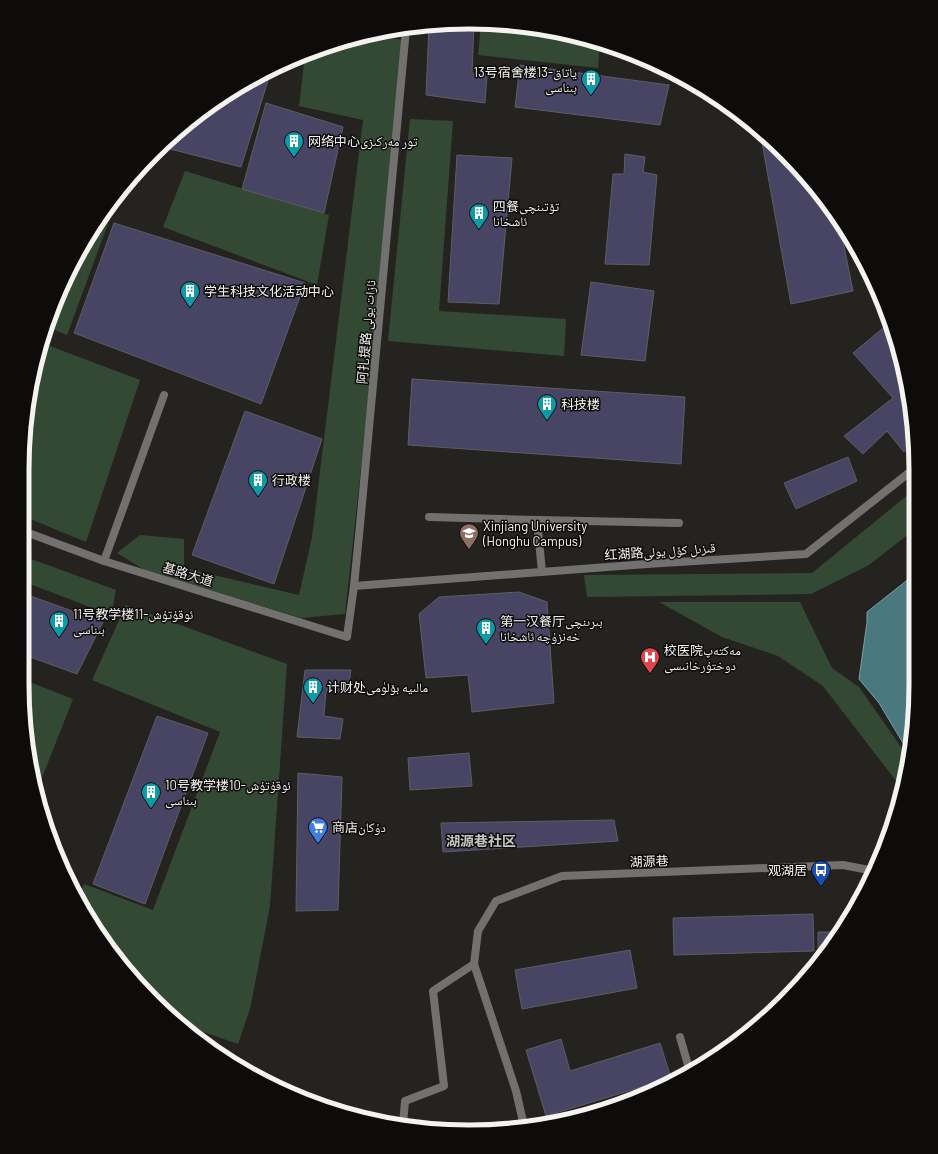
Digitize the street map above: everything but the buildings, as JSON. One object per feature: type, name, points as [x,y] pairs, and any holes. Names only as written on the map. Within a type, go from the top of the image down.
[{"type":"street","name":"阿扎提路 ئازات يولى","points":[[347,637],[354,586],[405,34]]},
{"type":"street","points":[[104,561],[164,396]]},
{"type":"street","name":"红湖路قىزىل كۆل يولى","points":[[354,586],[806,554],[909,473]]},
{"type":"street","points":[[429,517],[679,523]]},
{"type":"street","points":[[537,520],[542,572]]},
{"type":"street","name":"基路大道","points":[[29,533],[104,561],[347,637]]},
{"type":"street","name":"湖源巷","points":[[474,964],[478,931],[496,901],[562,876],[842,865],[868,870]]},
{"type":"street","points":[[404,1120],[405,1101],[444,1086],[433,991],[474,964],[516,1092],[523,1121]]},
{"type":"street","points":[[680,1036],[688,1066]]},
{"type":"green space","points":[[480,29],[555,37],[600,49],[598,68],[478,55]]},
{"type":"green space","points":[[380,38],[408,40],[345,614],[301,618],[143,569],[117,553],[140,535],[184,539],[184,568],[299,595],[312,537],[363,120],[299,106],[304,61],[328,52]]},
{"type":"green space","points":[[410,119],[453,121],[439,311],[566,319],[564,356],[388,341]]},
{"type":"green space","points":[[185,171],[329,215],[317,285],[163,227]]},
{"type":"green space","points":[[113,212],[67,335],[52,328],[74,274],[88,249]]},
{"type":"green space","points":[[47,345],[140,380],[86,542],[29,518],[30,440],[37,383]]},
{"type":"green space","points":[[909,494],[909,534],[869,565],[811,594],[587,597],[584,575],[812,573]]},
{"type":"green space","points":[[29,558],[116,590],[111,615],[29,584]]},
{"type":"green space","points":[[659,602],[800,602],[832,668],[859,687],[904,751],[898,783],[823,686],[778,656],[722,637]]},
{"type":"green space","points":[[126,605],[287,664],[270,906],[250,1009],[238,1044],[195,1029],[158,996],[120,953],[103,929],[80,891],[84,884],[153,910],[220,732],[92,680]]},
{"type":"green space","points":[[29,682],[73,699],[40,783],[33,742]]},
{"type":"water","points":[[909,579],[909,685],[905,746],[879,703],[859,679],[867,612]]},
{"type":"place","name":"13号宿舍楼13-ياتاق بىناسى","points":[[591,96]]},
{"type":"place","name":"网络中心تور مەركىزى","points":[[294,158]]},
{"type":"place","name":"四餐تۆتىنچى ئاشخانا","points":[[479,230]]},
{"type":"place","name":"学生科技文化活动中心","points":[[190,308]]},
{"type":"place","name":"科技楼","points":[[547,421]]},
{"type":"place","name":"行政楼","points":[[258,497]]},
{"type":"place","name":"Xinjiang University (Honghu Campus)","points":[[469,550]]},
{"type":"place","name":"11号教学楼11-ئوقۇتۇش بىناسى","points":[[59,638]]},
{"type":"place","name":"第一汉餐厅بىرىنچى خەنزۇچە ئاشخانا","points":[[486,645]]},
{"type":"place","name":"校医院مەكتەپ دوختۇرخانىسى","points":[[650,674]]},
{"type":"place","name":"计财处مالىيە بۆلۈمى","points":[[313,704]]},
{"type":"place","name":"10号教学楼10-ئوقۇتۇش بىناسى","points":[[151,809]]},
{"type":"place","name":"商店دۇكان","points":[[318,844]]},
{"type":"place","name":"观湖居","points":[[821,887]]},
{"type":"district","name":"湖源巷社区","points":[[481,840]]}]
